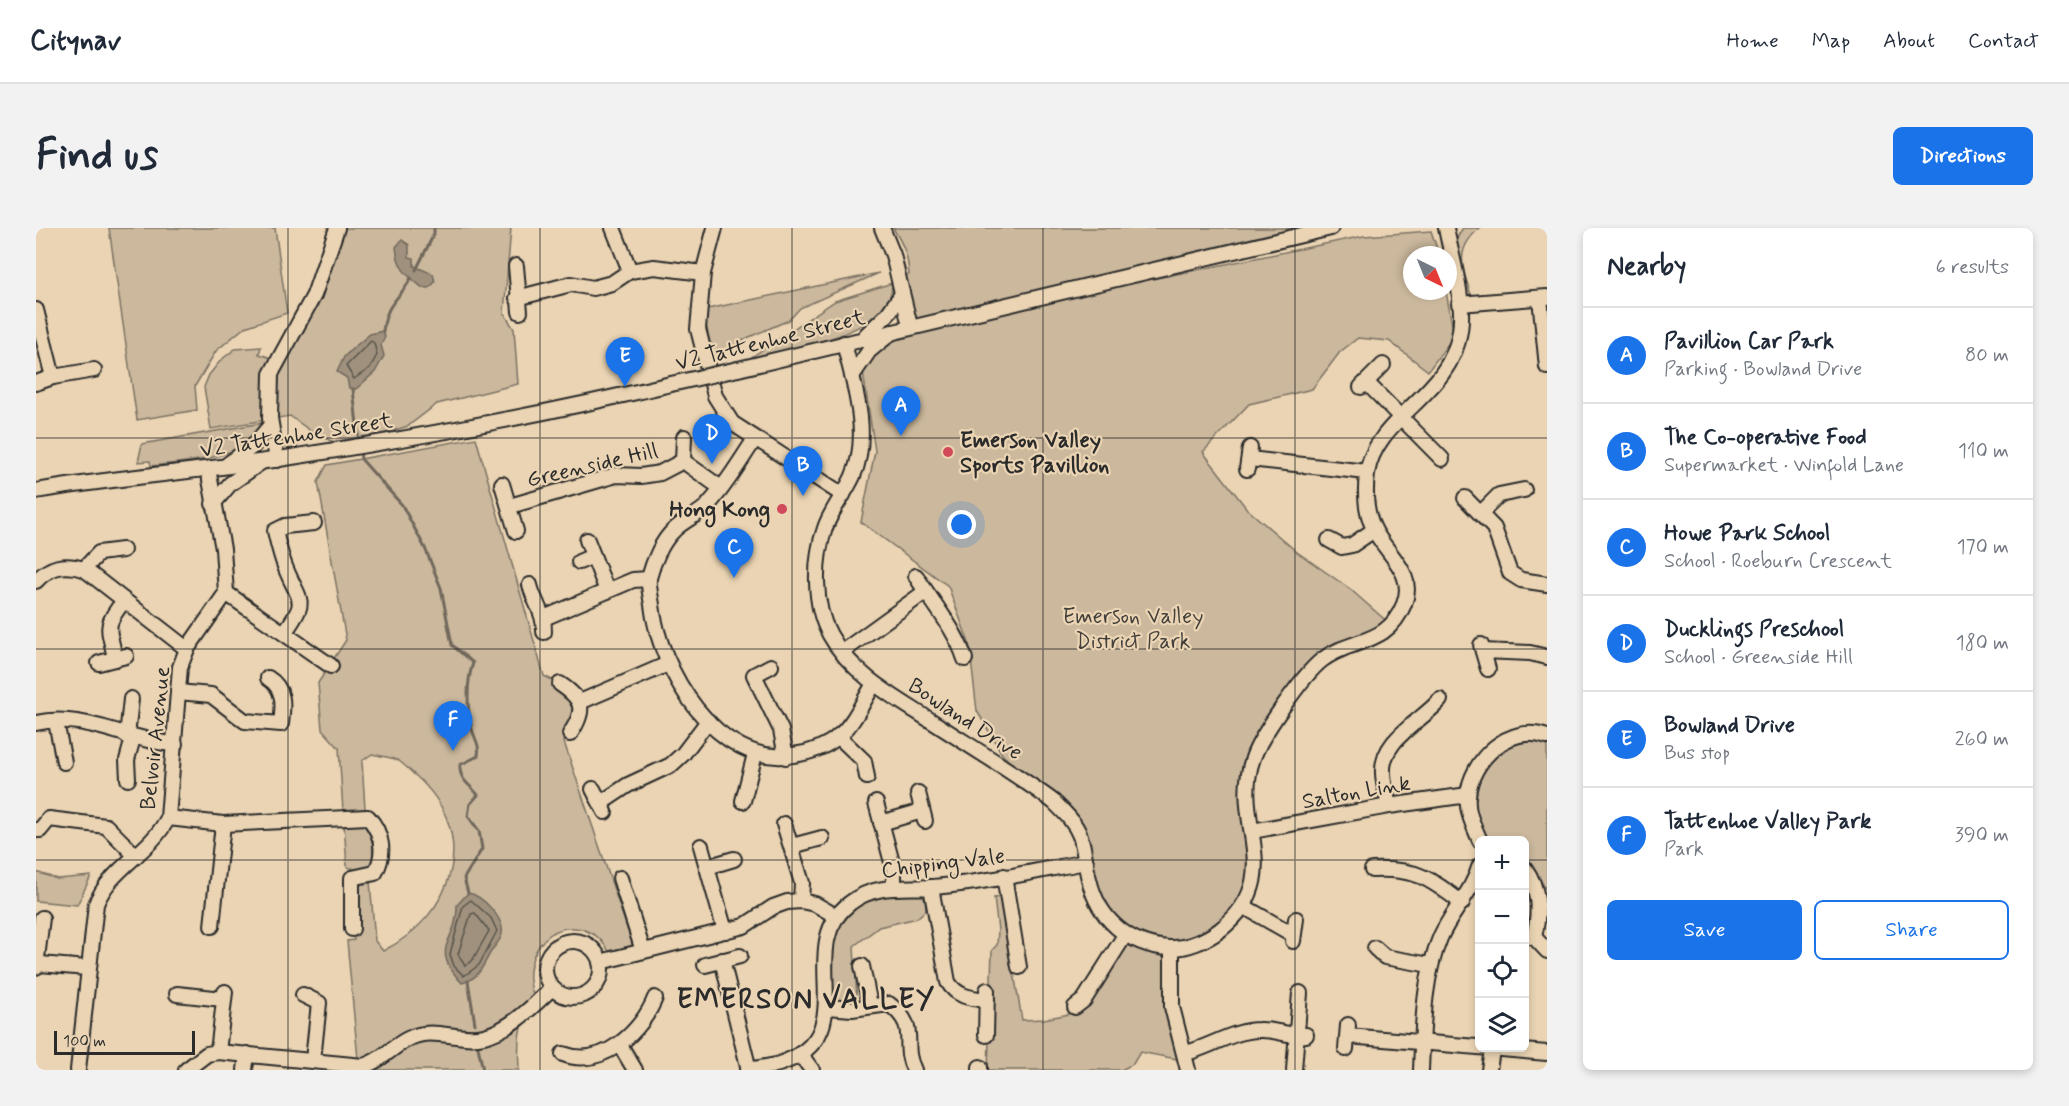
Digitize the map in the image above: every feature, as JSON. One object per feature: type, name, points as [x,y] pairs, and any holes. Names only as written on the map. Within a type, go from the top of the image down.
[{"type":"street","points":[[277,460],[270,426],[271,374],[314,294],[337,228]]},
{"type":"street","points":[[612,228],[630,271]]},
{"type":"street","points":[[715,228],[703,273],[698,329],[715,396],[732,423],[843,495]]},
{"type":"street","points":[[882,228],[892,255],[910,326]]},
{"type":"street","name":"V2 Tattenhoe Street","points":[[36,491],[277,460],[566,409],[896,329],[1331,228]]},
{"type":"street","points":[[1188,1070],[1186,1053],[1172,1007],[1172,948],[1194,944],[1215,934],[1232,920],[1243,906],[1255,876],[1247,777],[1254,754],[1306,677],[1322,661],[1339,650],[1376,637],[1396,621],[1406,601],[1407,584],[1404,574],[1374,530],[1368,514],[1367,472],[1371,455],[1379,442],[1442,377],[1452,358],[1461,327],[1451,232]]},
{"type":"street","points":[[516,266],[520,312]]},
{"type":"street","points":[[518,298],[572,284],[593,288],[612,283],[630,271],[654,267],[703,273]]},
{"type":"street","points":[[864,337],[887,315],[902,294]]},
{"type":"street","points":[[1459,304],[1543,297],[1547,367]]},
{"type":"street","points":[[36,309],[53,377]]},
{"type":"street","points":[[852,376],[869,351],[896,329]]},
{"type":"street","name":"Bowland Drive","points":[[844,343],[859,408],[861,438],[854,474],[826,526],[817,570],[820,604],[829,633],[842,652],[874,684],[1054,802],[1068,815],[1080,836],[1096,903],[1111,916],[1125,935],[1150,945],[1172,948]]},
{"type":"street","points":[[1383,365],[1363,385],[1401,418],[1442,459]]},
{"type":"street","points":[[36,382],[94,370]]},
{"type":"street","points":[[226,465],[253,446],[270,426]]},
{"type":"street","name":"Greenside Hill","points":[[683,461],[684,437]]},
{"type":"street","points":[[755,439],[706,506],[673,530],[659,552],[649,579],[655,631],[668,664],[685,695],[708,721],[731,741],[755,754],[786,757],[808,753],[838,736],[852,721],[874,684]]},
{"type":"street","points":[[1249,458],[1367,472]]},
{"type":"street","name":"Greenside Hill","points":[[683,461],[721,488]]},
{"type":"street","name":"Greenside Hill","points":[[510,506],[616,475],[641,476],[660,473],[683,461]]},
{"type":"street","points":[[213,504],[230,484],[262,462]]},
{"type":"street","points":[[208,469],[224,559],[226,593],[331,666]]},
{"type":"street","points":[[502,484],[516,531]]},
{"type":"street","points":[[1481,513],[1499,495],[1524,490]]},
{"type":"street","points":[[1465,498],[1481,513],[1500,538],[1502,558],[1509,573],[1521,580],[1547,585]]},
{"type":"street","points":[[284,633],[298,613],[301,601],[286,571],[275,531],[285,526],[314,523]]},
{"type":"street","points":[[1329,540],[1342,548],[1352,545],[1374,530]]},
{"type":"street","points":[[587,540],[608,591]]},
{"type":"street","points":[[84,569],[99,553],[123,550]]},
{"type":"street","points":[[579,562],[593,556]]},
{"type":"street","points":[[36,581],[45,572],[57,566],[84,569],[123,602],[187,649]]},
{"type":"street","points":[[915,576],[960,642],[965,659]]},
{"type":"street","points":[[530,585],[534,603],[544,625],[633,580],[649,579]]},
{"type":"street","points":[[842,652],[925,592]]},
{"type":"street","name":"Belvoir Avenue","points":[[79,1070],[87,968],[94,916],[100,894],[108,881],[160,832],[168,818],[180,667],[187,649],[226,593]]},
{"type":"street","points":[[99,663],[121,658],[108,629],[110,619],[123,602]]},
{"type":"street","points":[[1488,669],[1482,647],[1547,657]]},
{"type":"street","points":[[580,702],[668,664]]},
{"type":"street","points":[[771,666],[753,675],[762,704],[781,730],[786,757]]},
{"type":"street","points":[[178,692],[211,695],[245,721],[281,724],[284,700],[278,686],[268,678]]},
{"type":"street","points":[[560,684],[573,693],[580,702],[580,717],[570,734]]},
{"type":"street","points":[[128,779],[131,699]]},
{"type":"street","points":[[1389,806],[1383,771],[1385,755],[1393,741],[1438,708]]},
{"type":"street","points":[[36,723],[72,720],[101,726],[130,737],[175,744]]},
{"type":"street","points":[[593,789],[603,808],[628,785],[671,765],[683,754],[708,721]]},
{"type":"street","points":[[56,722],[64,762]]},
{"type":"street","points":[[1477,836],[1468,810],[1468,795],[1471,775],[1479,761],[1494,748],[1514,736],[1540,734],[1547,737]]},
{"type":"street","points":[[838,736],[864,761],[867,777]]},
{"type":"street","points":[[741,791],[755,754]]},
{"type":"street","points":[[881,823],[924,816],[918,793]]},
{"type":"street","name":"Salton Link","points":[[1252,831],[1389,806],[1468,795]]},
{"type":"street","points":[[876,803],[894,870],[894,887]]},
{"type":"street","points":[[168,818],[223,824],[368,817],[376,828],[381,846],[381,863],[375,873],[352,878],[352,929]]},
{"type":"street","points":[[38,830],[49,819],[106,826],[136,856]]},
{"type":"street","points":[[213,926],[223,824]]},
{"type":"street","points":[[784,824],[802,883],[801,901]]},
{"type":"street","points":[[792,846],[822,838]]},
{"type":"street","points":[[701,846],[724,931]]},
{"type":"street","points":[[707,867],[734,859]]},
{"type":"street","name":"Chipping Vale","points":[[836,916],[850,903],[868,893],[894,887],[931,887],[1086,862]]},
{"type":"street","points":[[1372,870],[1403,864],[1462,903]]},
{"type":"street","points":[[1529,874],[1533,879],[1539,912],[1529,937],[1547,951]]},
{"type":"street","points":[[1004,876],[1021,947],[1019,967]]},
{"type":"street","points":[[620,878],[631,895],[643,951]]},
{"type":"street","points":[[1420,1070],[1430,965],[1442,935],[1475,883]]},
{"type":"street","points":[[931,887],[948,982],[954,992],[968,998],[987,995],[986,1035]]},
{"type":"street","points":[[600,962],[724,931],[753,922],[773,908],[801,901],[815,904],[836,916],[824,948],[828,1007],[822,1029],[800,1054],[779,1064],[748,1070],[722,960]]},
{"type":"street","points":[[1243,906],[1293,938],[1296,919]]},
{"type":"street","points":[[42,918],[38,965],[87,968]]},
{"type":"street","points":[[1075,1007],[1084,1000],[1125,935]]},
{"type":"street","points":[[573,941],[590,947],[600,962],[599,981],[586,994],[568,997],[552,988],[547,980],[546,962],[550,954],[564,943],[573,941]]},
{"type":"street","points":[[1375,948],[1385,957],[1430,965]]},
{"type":"street","points":[[705,965],[740,956]]},
{"type":"street","points":[[862,966],[870,1005]]},
{"type":"street","points":[[186,1070],[207,1054],[218,1052],[363,1066],[375,1063],[410,1038],[425,1033],[483,1037],[502,1028],[527,1011],[552,988]]},
{"type":"street","points":[[1294,1070],[1302,1035],[1300,993]]},
{"type":"street","points":[[177,994],[224,995],[218,1052]]},
{"type":"street","points":[[303,995],[319,1003],[313,1060]]},
{"type":"street","points":[[567,1060],[620,1045],[654,1018],[655,998]]},
{"type":"street","points":[[828,1007],[852,1008],[889,1004],[901,1013],[908,1026],[914,1070]]},
{"type":"street","points":[[1186,1053],[1244,1031],[1261,1029],[1302,1035]]},
{"type":"street","points":[[1347,1037],[1423,1041],[1475,1048]]},
{"type":"street","points":[[620,1045],[635,1070]]},
{"type":"street","points":[[1529,1051],[1547,1053]]},
{"type":"street","points":[[1489,1070],[1492,1052]]},
{"type":"street","points":[[245,1070],[247,1054]]},
{"type":"street","points":[[800,1054],[812,1070]]},
{"type":"green space","points":[[109,228],[275,228],[287,313],[245,327],[216,351],[195,386],[197,410],[137,420]]},
{"type":"green space","points":[[337,228],[511,228],[504,313],[514,329],[518,384],[437,404],[408,426],[383,434],[333,442],[312,432],[290,416],[211,429],[204,387],[209,375],[221,360],[235,349],[261,347],[259,354],[278,360]]},
{"type":"green space","points":[[893,228],[1331,228],[910,326],[898,277],[909,275],[907,261]]},
{"type":"green space","points":[[1463,228],[1480,228],[1466,244],[1462,260],[1472,298],[1465,299],[1458,272],[1456,246]]},
{"type":"green space","name":"Emerson Valley District Park","points":[[1431,231],[1436,246],[1403,246],[1403,300],[1448,300],[1454,336],[1428,371],[1389,341],[1358,338],[1340,352],[1312,389],[1249,404],[1203,452],[1247,509],[1297,552],[1350,589],[1392,626],[1325,654],[1266,724],[1247,785],[1255,876],[1229,919],[1194,944],[1150,945],[1102,909],[1089,857],[1061,815],[1002,754],[977,711],[969,643],[948,586],[861,522],[875,451],[858,339],[1364,236]]},
{"type":"green space","points":[[879,273],[800,308],[789,320],[747,338],[713,358],[704,315],[708,309]]},
{"type":"green space","points":[[892,283],[888,301],[876,315],[858,327],[813,344],[750,358],[835,301]]},
{"type":"green space","points":[[262,423],[253,436],[241,445],[213,457],[151,466],[150,461],[138,462],[142,444]]},
{"type":"green space","points":[[476,438],[544,676],[560,684],[580,702],[570,734],[563,739],[633,946],[609,951],[596,936],[577,928],[562,929],[550,935],[540,945],[533,958],[530,972],[531,987],[537,1002],[530,1009],[522,1025],[519,1042],[519,1070],[359,1070],[347,941],[354,940],[352,929],[358,884],[370,881],[375,941],[383,951],[407,936],[427,917],[442,895],[450,872],[453,847],[448,823],[436,799],[416,776],[393,758],[372,754],[362,761],[365,809],[343,811],[339,748],[322,729],[318,683],[346,640],[318,482],[327,465]]},
{"type":"green space","points":[[1544,741],[1547,743],[1547,891],[1529,862],[1529,836],[1485,836],[1472,815],[1481,773],[1508,744]]},
{"type":"green space","points":[[361,823],[369,832],[373,847],[372,865],[363,871],[347,867],[344,824]]},
{"type":"green space","points":[[36,872],[57,879],[91,876],[77,905],[36,901]]},
{"type":"green space","points":[[873,894],[922,894],[926,900],[926,910],[917,918],[879,927],[854,946],[857,999],[838,1002],[833,998],[827,957],[841,916]]},
{"type":"green space","points":[[1001,897],[1022,1020],[1044,1019],[1074,1013],[1127,944],[1160,954],[1165,958],[1182,1060],[1140,1052],[1133,1064],[1121,1070],[988,1070],[992,950],[997,945],[998,930],[994,898]]},
{"type":"water","points":[[402,240],[409,245],[409,257],[414,258],[414,266],[433,274],[435,282],[429,288],[423,288],[401,267],[396,247]]},
{"type":"water","points":[[383,331],[385,337],[381,345],[384,356],[375,372],[356,389],[349,388],[347,378],[337,372],[344,357],[370,334]]},
{"type":"water","points":[[468,893],[480,898],[496,915],[502,928],[502,934],[477,974],[462,983],[452,970],[445,952],[456,918],[457,905]]},
{"type":"waterway","points":[[416,270],[434,234],[434,228]]},
{"type":"waterway","points":[[383,331],[390,307],[411,278]]},
{"type":"waterway","points":[[353,389],[359,443]]},
{"type":"waterway","points":[[360,450],[361,459],[402,505],[425,548],[441,588],[452,645],[473,663],[468,687],[468,705],[472,729],[478,745],[478,756],[460,765],[460,770],[463,779],[478,795],[470,804],[468,816],[479,831],[482,849],[464,878],[468,893]]},
{"type":"waterway","points":[[468,981],[475,1024]]},
{"type":"waterway","points":[[478,1047],[483,1070]]},
{"type":"place","name":"Bowland Drive","points":[[625,387]]},
{"type":"place","name":"Pavillion Car Park","points":[[901,436]]},
{"type":"place","name":"Emerson Valley Sports Pavillion","points":[[948,452]]},
{"type":"place","name":"Ducklings Preschool","points":[[712,464]]},
{"type":"place","name":"The Co-operative Food","points":[[803,496]]},
{"type":"place","name":"Hong Kong","points":[[782,509]]},
{"type":"place","name":"Howe Park School","points":[[734,578]]},
{"type":"place","name":"Tattenhoe Valley Park","points":[[453,751]]},
{"type":"district","name":"EMERSON VALLEY","points":[[806,998]]}]
